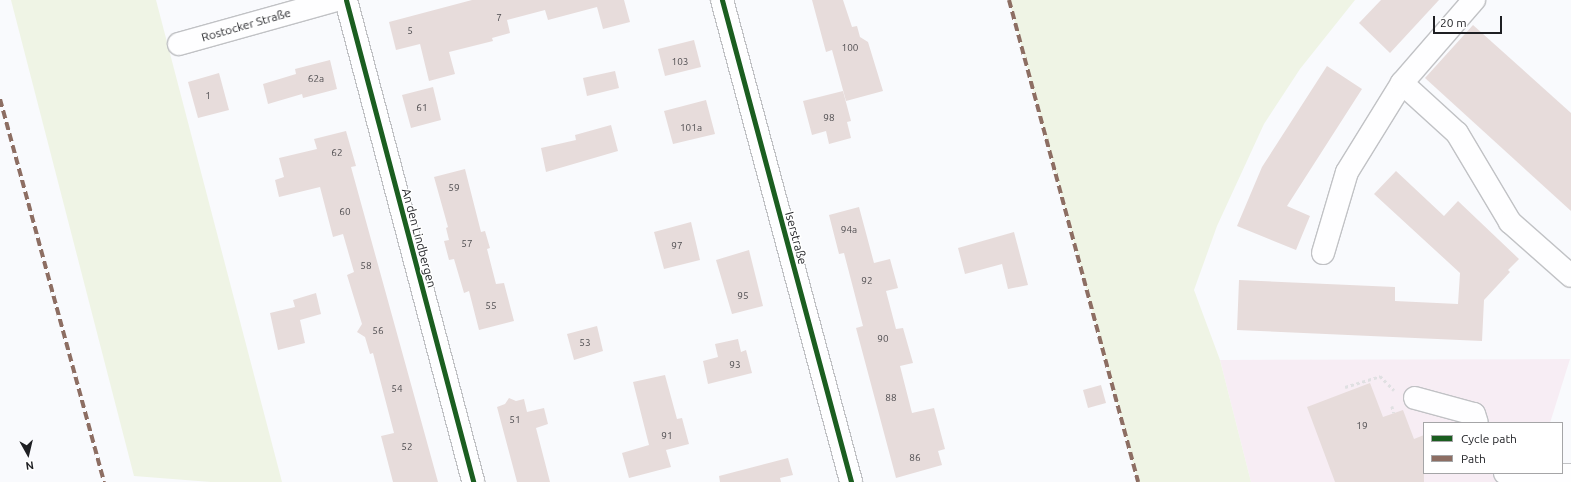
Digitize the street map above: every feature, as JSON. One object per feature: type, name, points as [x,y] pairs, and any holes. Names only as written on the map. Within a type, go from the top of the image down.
[{"type":"street","name":"Rostocker Straße","points":[[179,44],[337,0]]},
{"type":"street","name":"An den Lindbergen","points":[[346,0],[473,482]]},
{"type":"street","name":"Iserstraße","points":[[722,0],[851,482]]},
{"type":"street","points":[[1323,252],[1347,172],[1402,83],[1474,0]]},
{"type":"street","points":[[1402,83],[1457,133],[1510,222],[1571,276]]},
{"type":"street","points":[[1406,397],[1474,414],[1477,422]]},
{"type":"street","points":[[1506,474],[1571,475]]},
{"type":"path","points":[[1345,388],[1380,376],[1406,397]]},
{"type":"shaded area","points":[[11,0],[156,0],[282,482],[211,482],[134,476]]},
{"type":"shaded area","points":[[1009,0],[1355,0],[1300,69],[1264,124],[1217,226],[1194,290],[1220,360],[1251,482],[1138,482]]},
{"type":"shaded area","points":[[1570,359],[1550,422],[1423,422],[1423,474],[1538,474],[1537,482],[1251,482],[1220,360]]},
{"type":"building","points":[[472,0],[624,0],[630,22],[603,29],[597,7],[548,20],[545,10],[507,20],[510,33],[492,38],[493,41],[449,52],[455,74],[429,81],[420,44],[396,50],[389,22]]},
{"type":"building","points":[[812,0],[843,0],[852,27],[857,26],[860,37],[868,42],[883,91],[846,101],[832,50],[826,52]]},
{"type":"building","points":[[1381,0],[1439,0],[1390,53],[1359,23]]},
{"type":"building","points":[[1473,25],[1571,113],[1571,211],[1425,78]]},
{"type":"building","points":[[694,40],[701,67],[665,76],[658,49]]},
{"type":"building","points":[[330,60],[337,89],[303,98],[302,94],[268,104],[263,84],[296,74],[295,69]]},
{"type":"building","points":[[1327,66],[1362,89],[1287,206],[1310,216],[1296,250],[1237,226],[1262,167]]},
{"type":"building","points":[[615,71],[619,88],[587,96],[583,78]]},
{"type":"building","points":[[219,73],[229,110],[198,118],[188,82]]},
{"type":"building","points":[[433,87],[441,120],[411,128],[402,95]]},
{"type":"building","points":[[843,91],[851,121],[847,122],[851,138],[829,144],[826,131],[812,135],[803,101]]},
{"type":"building","points":[[706,100],[715,134],[673,144],[664,111]]},
{"type":"building","points":[[611,125],[618,151],[546,172],[541,148],[576,140],[575,135]]},
{"type":"building","points":[[346,131],[356,166],[351,167],[438,482],[393,482],[381,436],[394,433],[373,353],[370,354],[365,337],[357,332],[362,324],[347,275],[354,272],[343,234],[333,237],[320,187],[279,197],[275,180],[284,177],[279,158],[317,149],[314,139]]},
{"type":"building","points":[[465,169],[481,232],[485,231],[490,248],[487,249],[496,284],[504,283],[514,321],[479,330],[469,291],[464,293],[454,259],[449,260],[444,241],[449,240],[446,228],[448,227],[434,177]]},
{"type":"building","points":[[1396,171],[1444,216],[1458,201],[1519,259],[1508,270],[1510,272],[1484,300],[1482,341],[1237,330],[1239,280],[1395,287],[1395,301],[1458,304],[1460,273],[1374,194]]},
{"type":"building","points":[[859,207],[874,263],[890,259],[898,288],[886,291],[896,329],[903,328],[913,363],[900,366],[912,413],[934,408],[945,449],[938,451],[942,465],[896,478],[856,328],[863,326],[844,253],[839,254],[829,215]]},
{"type":"building","points":[[691,222],[700,260],[664,269],[654,232]]},
{"type":"building","points":[[1014,232],[1028,285],[1008,289],[1002,264],[965,274],[958,248]]},
{"type":"building","points":[[749,250],[763,306],[732,314],[716,260]]},
{"type":"building","points":[[316,293],[321,314],[300,320],[305,343],[278,350],[270,313],[295,307],[293,300]]},
{"type":"building","points":[[597,326],[603,351],[574,360],[567,334]]},
{"type":"building","points":[[738,339],[741,352],[746,350],[752,373],[708,384],[703,361],[718,357],[715,344]]},
{"type":"building","points":[[665,375],[677,419],[682,418],[689,444],[666,450],[671,467],[629,478],[622,453],[649,445],[633,382]]},
{"type":"building","points":[[1370,383],[1383,417],[1403,410],[1414,439],[1423,435],[1424,482],[1335,482],[1307,407]]},
{"type":"building","points":[[1101,385],[1106,403],[1088,408],[1083,390]]},
{"type":"building","points":[[509,398],[516,401],[524,399],[527,412],[544,408],[548,424],[536,428],[550,482],[517,482],[497,407],[505,404]]},
{"type":"building","points":[[788,458],[793,475],[780,478],[781,482],[720,482],[719,476]]},
{"type":"marked path","points":[[1009,0],[1138,482]]},
{"type":"marked path","points":[[0,99],[104,482]]},
{"type":"cycle path","points":[[346,0],[473,482]]},
{"type":"cycle path","points":[[722,0],[851,482]]}]
